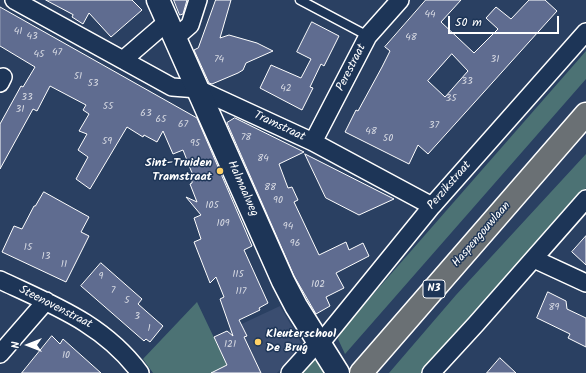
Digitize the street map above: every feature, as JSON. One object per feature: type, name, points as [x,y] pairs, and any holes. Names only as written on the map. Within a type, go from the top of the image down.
[{"type":"main road","name":"Haspengouwlaan","points":[[362,373],[586,114]]},
{"type":"street","name":"Tramstraat","points":[[14,0],[172,87],[198,89],[313,142],[432,206]]},
{"type":"street","name":"Halmaalweg","points":[[158,0],[283,281],[320,347],[338,373]]},
{"type":"street","points":[[123,60],[171,30],[190,25],[198,0]]},
{"type":"street","name":"Perestraat","points":[[313,142],[368,36],[400,0]]},
{"type":"street","name":"Perzikstraat","points":[[320,347],[432,206],[586,32]]},
{"type":"street","points":[[431,373],[586,199]]},
{"type":"street","points":[[534,259],[586,283]]},
{"type":"street","name":"Steenovenstraat","points":[[0,280],[82,319],[107,337],[132,361],[140,373]]},
{"type":"street","points":[[0,354],[46,301]]},
{"type":"street","points":[[290,373],[320,347]]},
{"type":"lane","points":[[300,0],[368,36]]},
{"type":"shaded area","name":"Kleuterschool De Brug","points":[[280,306],[303,346],[277,373],[213,373],[227,365],[214,337]]},
{"type":"green space","points":[[586,51],[586,79],[345,354],[338,339],[341,331]]},
{"type":"green space","points":[[586,154],[586,188],[475,316],[422,373],[389,373],[456,295]]},
{"type":"green space","points":[[197,302],[227,365],[213,373],[153,373],[143,359]]},
{"type":"green space","points":[[314,356],[325,373],[300,373]]},
{"type":"building","points":[[46,0],[132,0],[142,10],[111,37],[89,13],[83,24],[72,17],[73,15]]},
{"type":"building","points":[[174,0],[187,0],[183,14],[180,15]]},
{"type":"building","points":[[216,0],[231,0],[220,38],[229,35],[257,43],[273,51],[246,63],[243,70],[238,73],[212,84],[209,83],[194,50],[198,48]]},
{"type":"building","points":[[426,0],[461,0],[441,22],[474,53],[498,29],[486,18],[496,7],[511,19],[529,0],[545,0],[557,11],[428,154],[418,145],[409,164],[345,132],[390,51],[385,47]],"holes":[[[452,54],[468,71],[445,97],[428,81]]]},
{"type":"building","points":[[0,7],[197,118],[252,246],[244,250],[268,303],[259,308],[260,310],[239,320],[247,336],[244,337],[261,373],[211,373],[227,365],[214,337],[227,331],[233,336],[220,299],[224,297],[216,277],[210,283],[194,242],[201,239],[194,218],[201,215],[186,197],[197,202],[190,184],[192,183],[192,173],[183,150],[173,154],[163,131],[157,142],[144,135],[143,137],[127,127],[90,189],[76,179],[88,157],[78,150],[87,134],[79,131],[89,114],[83,110],[86,105],[50,86],[37,111],[33,109],[0,169],[0,124],[21,86],[23,87],[35,67],[0,46]]},
{"type":"building","points":[[312,22],[339,36],[324,66],[321,64],[310,87],[313,88],[302,110],[260,88],[271,65],[301,78],[311,59],[297,52]]},
{"type":"building","points":[[235,118],[304,152],[279,164],[288,188],[292,187],[298,200],[294,202],[319,255],[346,242],[349,250],[363,243],[369,256],[336,273],[344,288],[326,297],[330,306],[316,314],[294,276],[227,123]]},
{"type":"building","points":[[305,154],[394,199],[359,215],[326,198]]},
{"type":"building","points":[[44,192],[89,217],[81,232],[89,236],[66,282],[2,252],[14,226],[22,229],[34,206]]},
{"type":"building","points":[[586,236],[586,265],[572,252]]},
{"type":"building","points":[[101,263],[142,299],[138,304],[163,326],[150,342],[146,339],[144,341],[81,286]]},
{"type":"building","points":[[548,292],[566,301],[567,309],[586,318],[586,347],[568,338],[570,334],[537,318]]},
{"type":"building","points":[[52,336],[60,344],[63,339],[101,373],[22,373]]},
{"type":"building","points":[[500,358],[516,373],[487,373]]},
{"type":"place","name":"Sint-Truiden Tramstraat","points":[[220,171]]},
{"type":"place","name":"Kleuterschool De Brug","points":[[258,342]]}]
